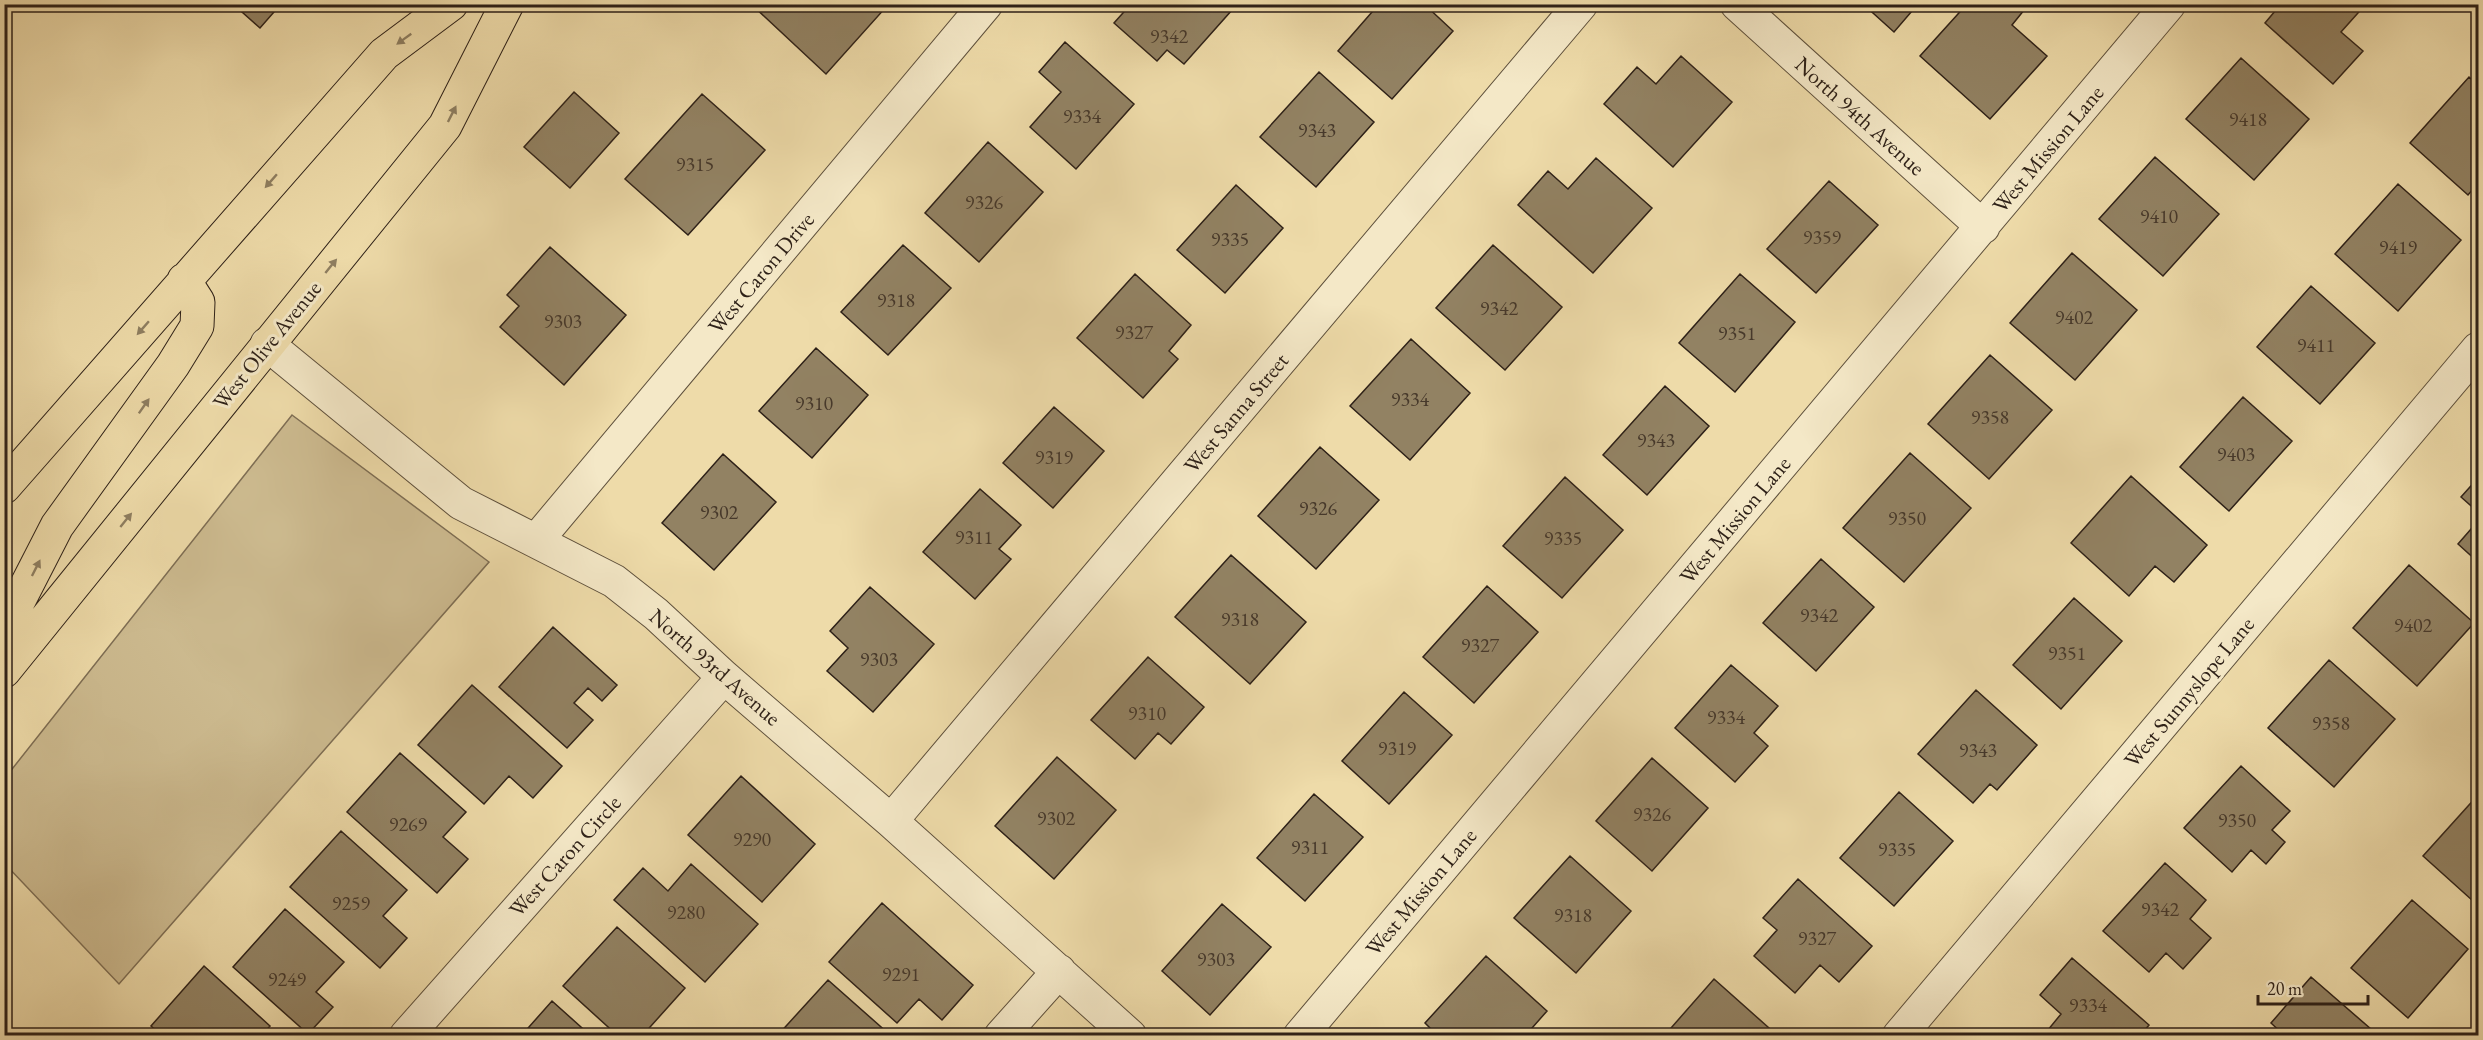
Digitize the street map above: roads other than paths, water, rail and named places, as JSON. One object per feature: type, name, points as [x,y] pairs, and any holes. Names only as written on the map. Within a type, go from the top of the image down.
[{"type":"main road","points":[[4,488],[384,54],[451,4]]},
{"type":"main road","name":"West Olive Avenue","points":[[4,671],[445,126],[507,4]]},
{"type":"main road","points":[[4,640],[17,604],[57,526],[173,365],[197,326],[198,302],[184,280]]},
{"type":"street","name":"West Caron Drive","points":[[536,541],[986,4]]},
{"type":"street","name":"West Sanna Street","points":[[891,821],[1581,4]]},
{"type":"street","name":"North 94th Avenue","points":[[1737,4],[1983,227]]},
{"type":"street","name":"West Mission Lane","points":[[1300,1035],[2169,4]]},
{"type":"street","name":"North 93rd Avenue","points":[[267,344],[461,503],[614,581],[656,614],[724,677],[891,821],[1130,1035]]},
{"type":"street","name":"West Sunnyslope Lane","points":[[1899,1035],[2478,349]]},
{"type":"street","name":"West Caron Circle","points":[[406,1035],[724,677]]},
{"type":"street","points":[[1001,1035],[1059,971]]}]
